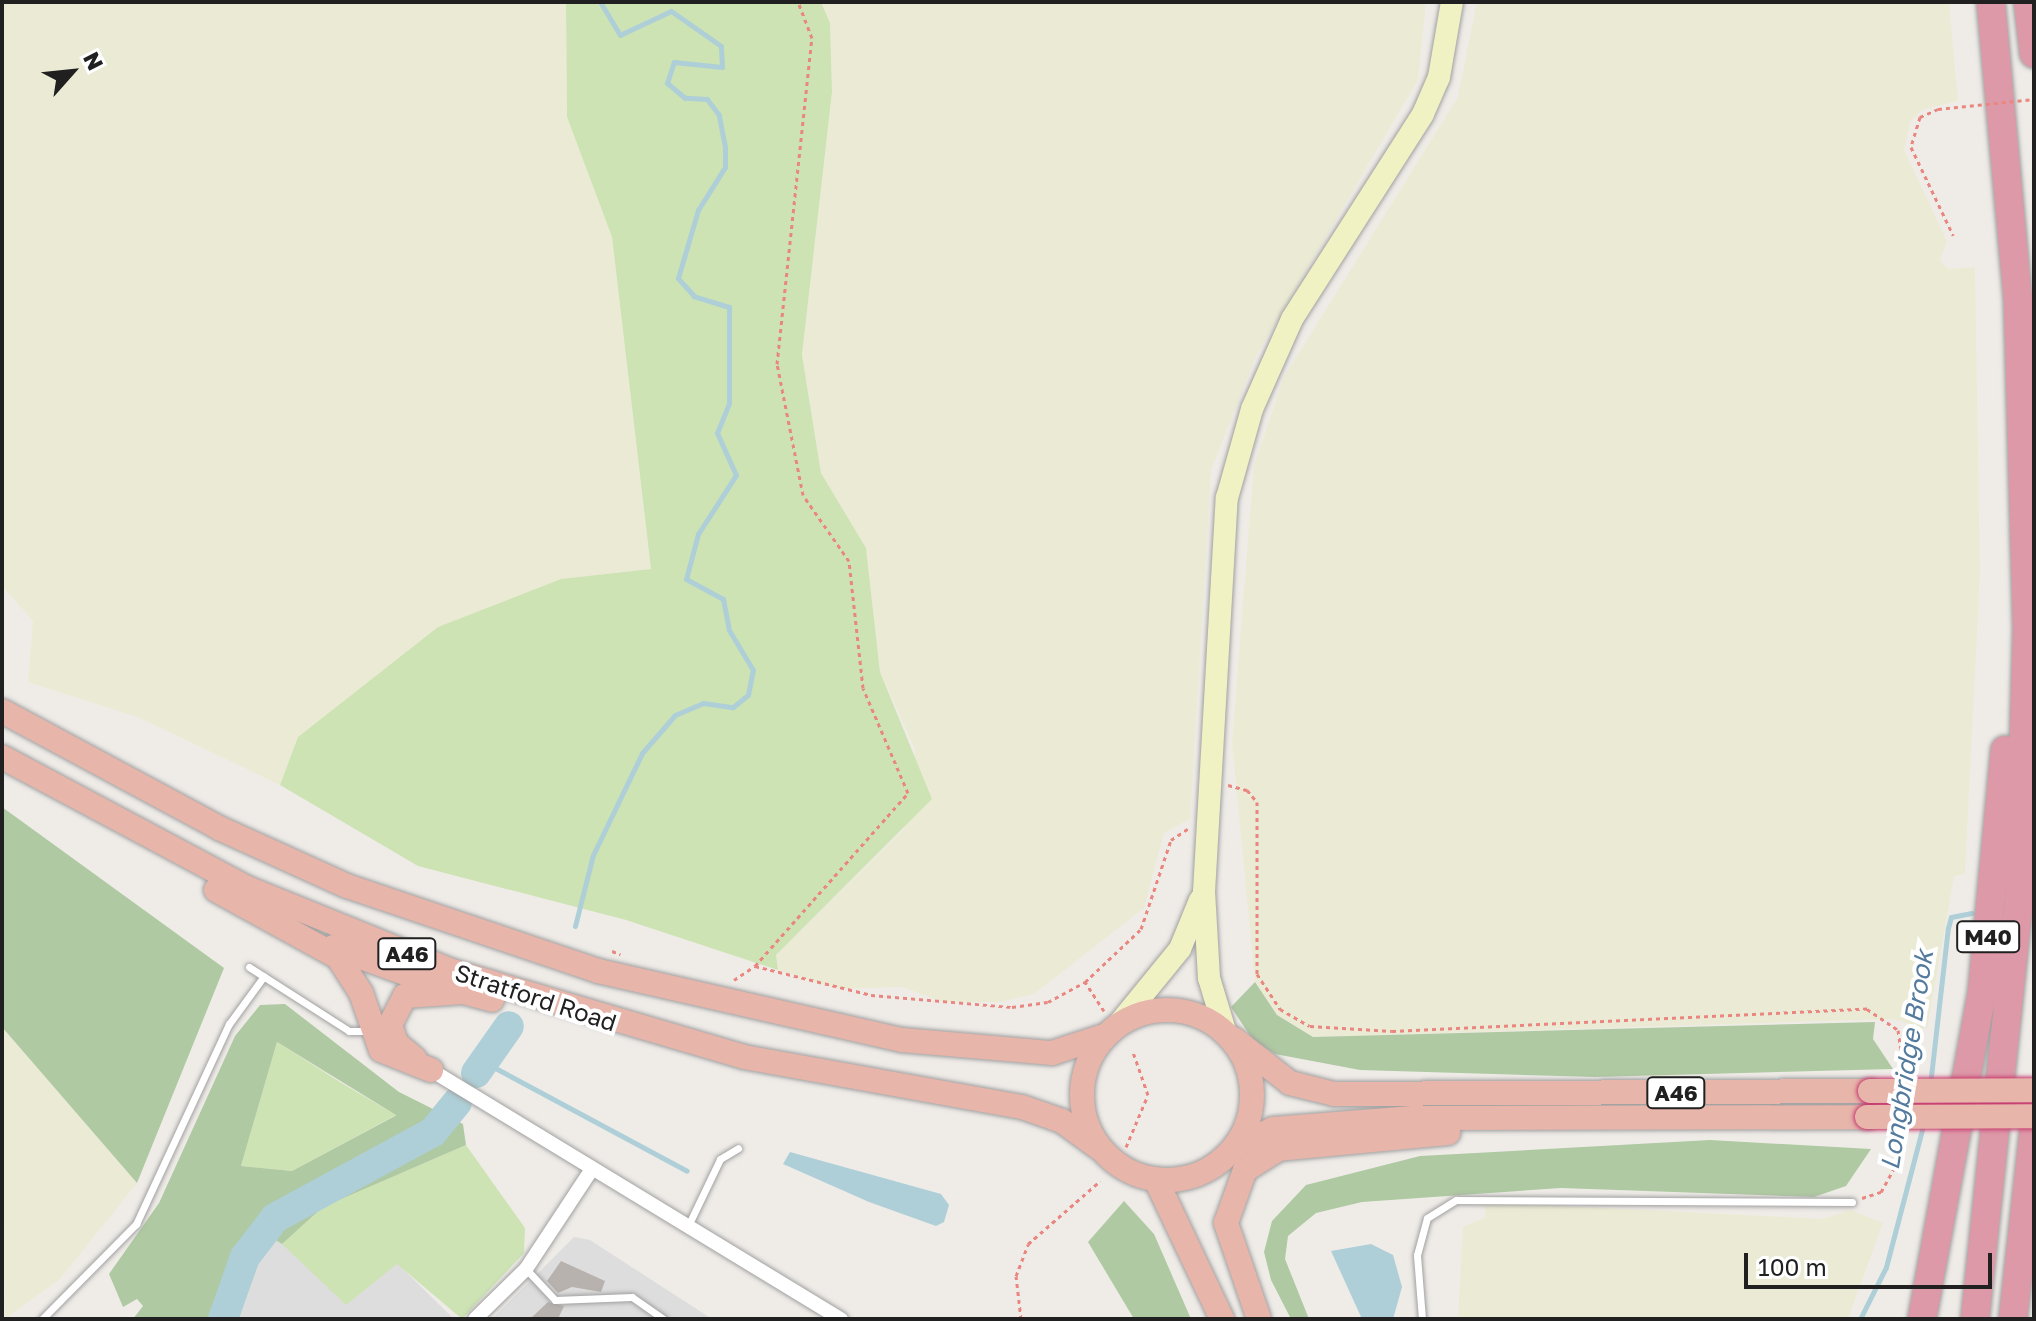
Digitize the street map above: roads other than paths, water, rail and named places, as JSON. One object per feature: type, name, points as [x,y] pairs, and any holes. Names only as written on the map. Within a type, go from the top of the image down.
[{"type":"highway","name":"M40","points":[[1975,1319],[2019,900],[2027,627],[2018,301],[1991,2]]},
{"type":"highway","points":[[2028,2],[2034,54]]},
{"type":"highway","name":"M40","points":[[1922,1319],[1982,992],[2008,714],[2027,627]]},
{"type":"highway","name":"Stratford Road","points":[[2,711],[219,828],[347,886],[598,971],[902,1040],[1052,1053],[1110,1026]]},
{"type":"highway","points":[[2,759],[168,866],[311,938],[463,992],[576,1024],[744,1057]]},
{"type":"highway","name":"Stratford Road","points":[[2,759],[163,848],[337,927],[519,995],[744,1057],[1022,1107],[1062,1121],[1099,1148]]},
{"type":"highway","points":[[311,938],[348,970],[371,1030],[388,1057],[431,1070]]},
{"type":"highway","points":[[431,1070],[396,1043],[392,1014],[416,992],[463,992]]},
{"type":"highway","points":[[1222,1319],[1157,1182],[1099,1148],[1082,1083],[1110,1026],[1172,1010],[1230,1035],[1250,1094],[1211,1226],[1246,1319]]},
{"type":"highway","name":"A46","points":[[1230,1035],[1290,1083],[1334,1094],[2034,1090]]},
{"type":"highway","name":"A46","points":[[1231,1154],[1273,1129],[1413,1118],[2034,1116]]},
{"type":"highway","points":[[1259,1319],[1226,1223],[1235,1183],[1266,1153],[1678,1117]]},
{"type":"highway","points":[[2013,1319],[2034,1128]]},
{"type":"highway","points":[[1157,1182],[1193,1178],[1231,1154]]},
{"type":"main road","points":[[1230,1035],[1209,978],[1204,892],[1213,783],[1223,541],[1237,452],[1292,319],[1423,114],[1439,77],[1452,2]]},
{"type":"main road","points":[[1110,1026],[1173,959],[1204,892]]},
{"type":"street","points":[[431,1070],[686,1229],[841,1319]]},
{"type":"street","points":[[475,1319],[526,1269],[592,1169]]},
{"type":"lane","points":[[249,967],[349,1031],[371,1030]]},
{"type":"lane","points":[[42,1319],[136,1224],[229,1024],[264,976]]},
{"type":"lane","points":[[686,1229],[720,1159],[738,1148]]},
{"type":"lane","points":[[1422,1319],[1420,1243],[1427,1218],[1456,1200],[1852,1202]]},
{"type":"lane","points":[[526,1269],[555,1300],[632,1297],[664,1319]]},
{"type":"water","points":[[790,1152],[941,1194],[949,1205],[944,1222],[936,1226],[869,1202],[783,1164]]},
{"type":"water","points":[[1371,1244],[1393,1255],[1402,1287],[1393,1319],[1362,1319],[1331,1251]]},
{"type":"waterway","points":[[575,926],[593,855],[642,753],[675,715],[703,703],[733,707],[748,695],[753,670],[729,630],[723,599],[686,579],[698,534],[736,475],[717,433],[729,403],[729,307],[694,296],[678,278],[698,210],[725,167],[725,147],[719,115],[707,99],[685,98],[667,83],[674,62],[722,67],[721,46],[671,11],[620,35],[600,2]]},
{"type":"waterway","name":"Longbridge Brook","points":[[1930,1085],[1948,928],[1951,917],[1972,913]]},
{"type":"waterway","points":[[476,1073],[509,1026]]},
{"type":"waterway","points":[[484,1062],[687,1171]]},
{"type":"waterway","points":[[223,1319],[245,1257],[275,1218],[433,1132],[457,1102]]},
{"type":"waterway","name":"Longbridge Brook","points":[[1860,1319],[1886,1267],[1924,1122]]}]
